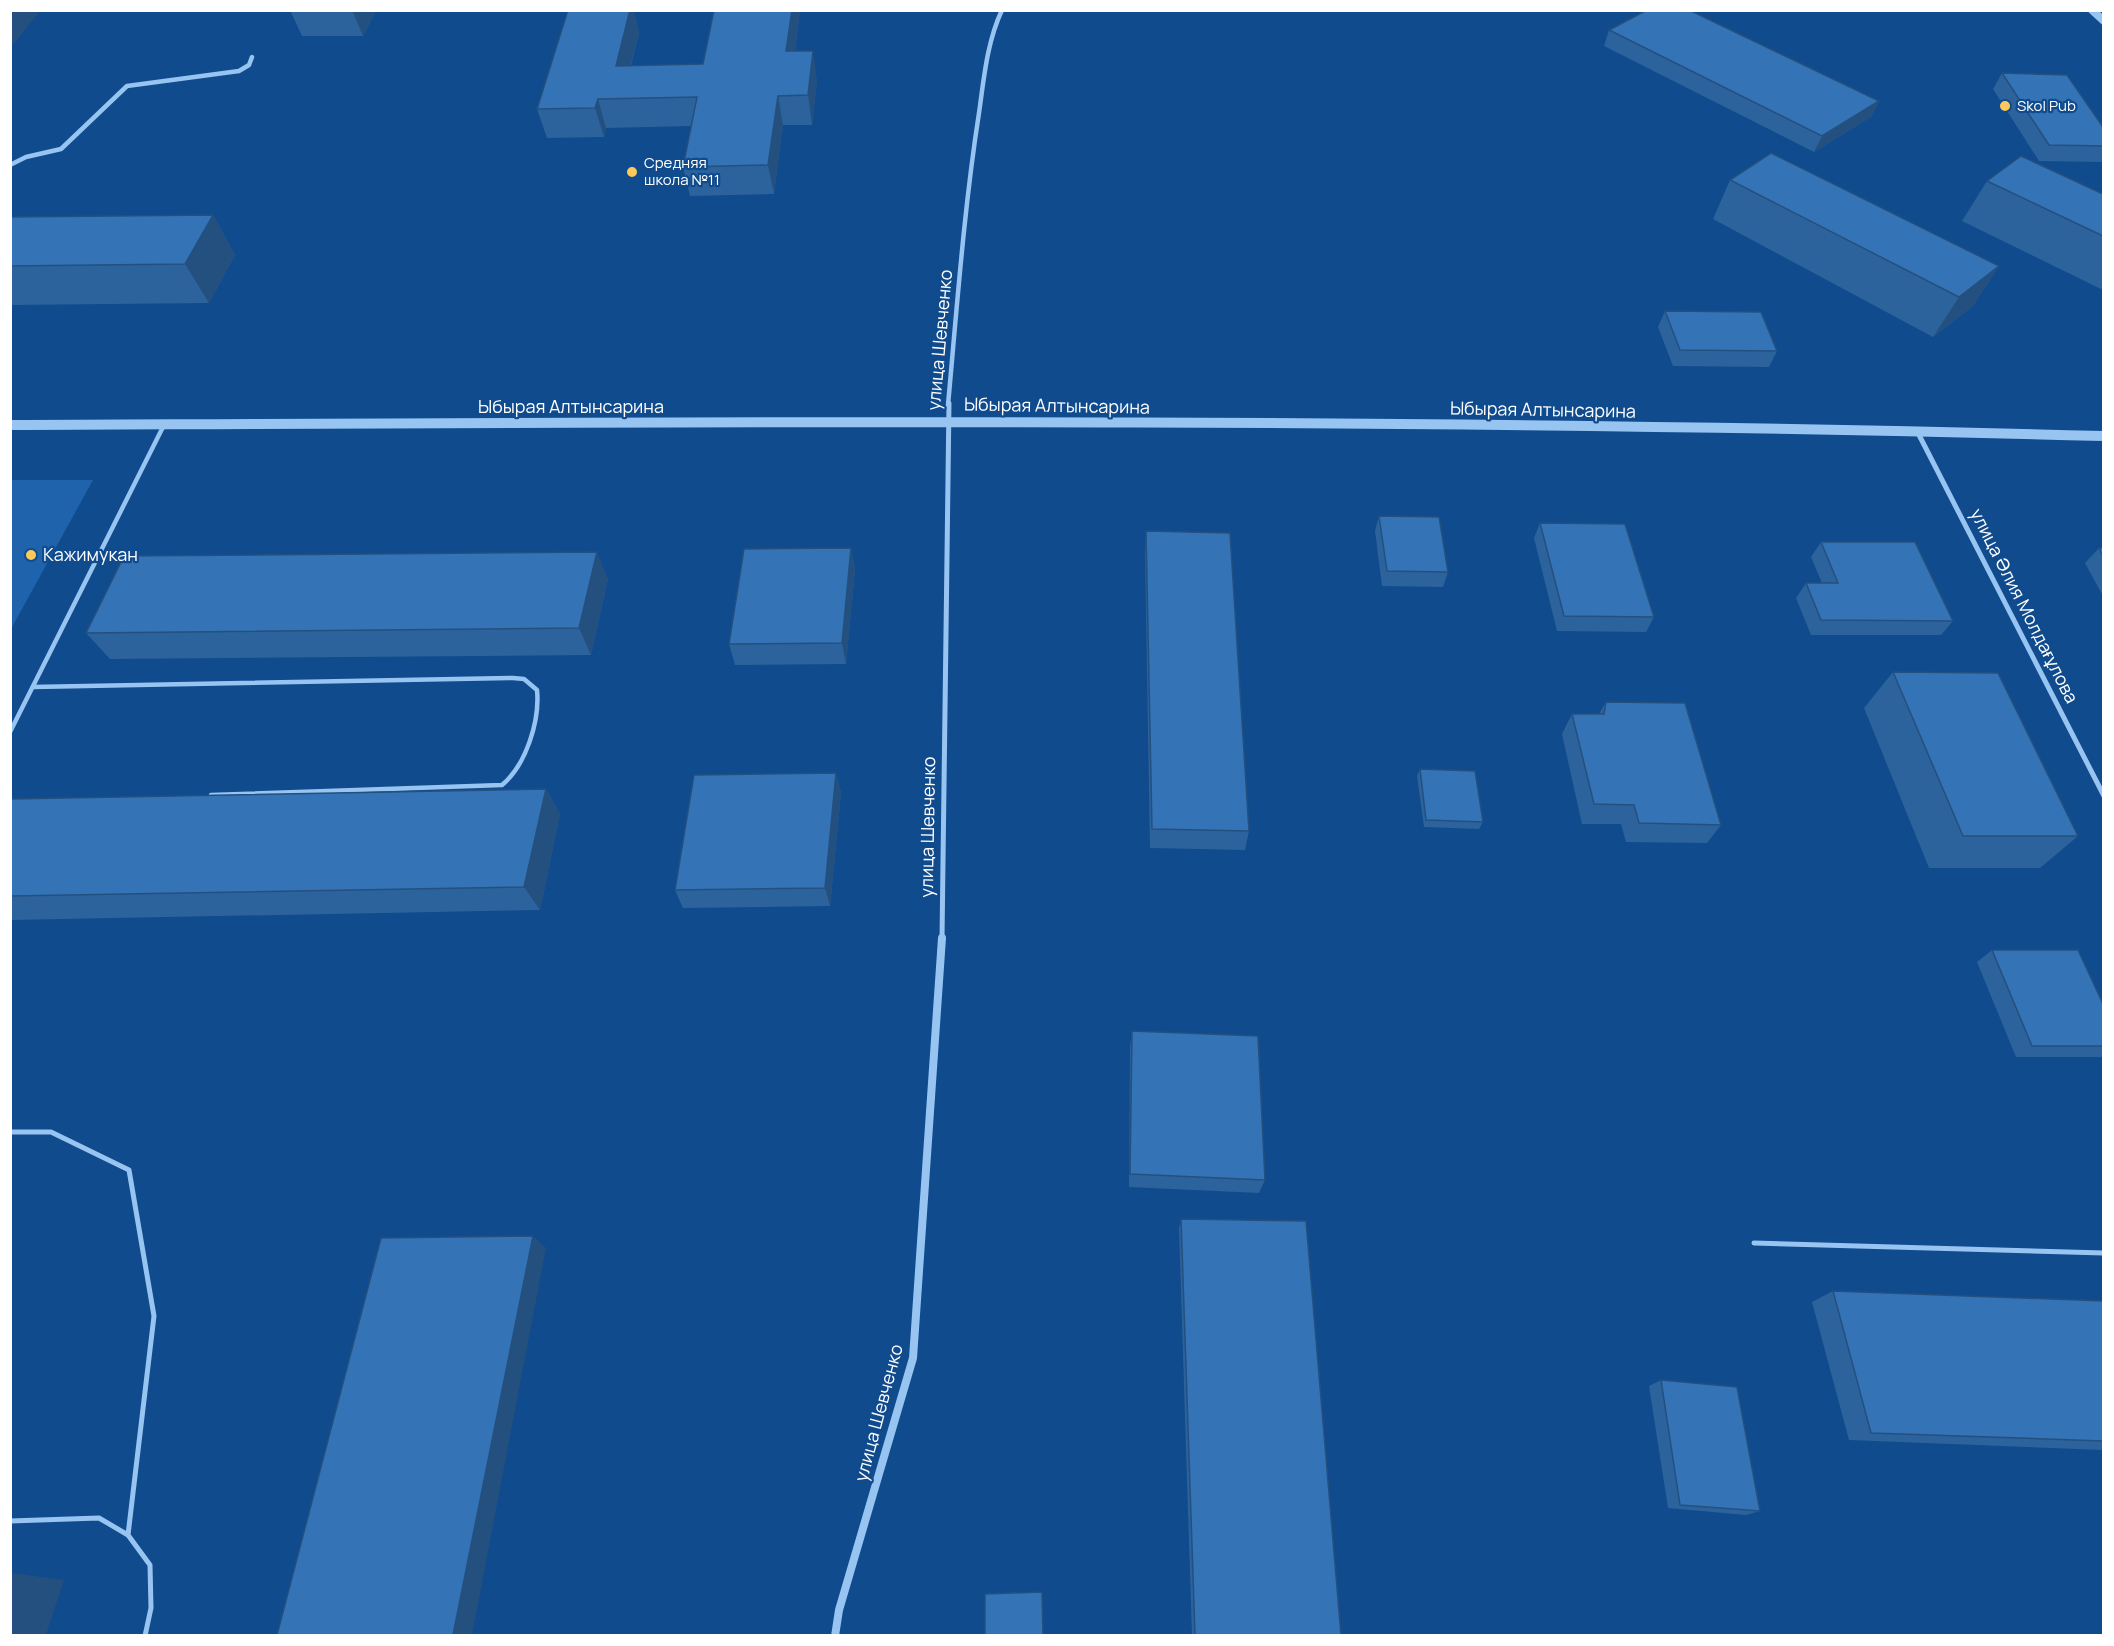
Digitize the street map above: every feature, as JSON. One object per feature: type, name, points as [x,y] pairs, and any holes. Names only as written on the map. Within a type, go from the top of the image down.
[{"type":"street","name":"улица Шевченко","points":[[835,1635],[838,1610],[913,1358],[942,957],[947,421],[970,170],[988,56],[996,23],[1002,10]]},
{"type":"street","points":[[2092,10],[2103,21]]},
{"type":"street","points":[[10,165],[26,157],[61,149],[101,108],[127,86],[239,71],[249,65],[252,57]]},
{"type":"street","name":"Ыбырая Алтынсарина","points":[[10,425],[947,421],[1917,430],[2103,436]]},
{"type":"street","name":"улица Әлия Молдағұлова","points":[[1917,430],[2103,796]]},
{"type":"lane","points":[[10,732],[164,425]]},
{"type":"lane","points":[[33,687],[513,678],[524,679],[537,690],[538,700],[524,759],[519,770],[502,785],[202,796]]},
{"type":"lane","points":[[10,1132],[51,1132],[129,1170],[154,1316],[128,1535]]},
{"type":"lane","points":[[1754,1242],[2103,1253]]},
{"type":"lane","points":[[10,1521],[99,1518],[128,1535],[150,1564],[151,1608],[145,1635]]},
{"type":"shaded area","name":"Кажимукан","points":[[10,480],[93,480],[11,629]]},
{"type":"building","points":[[568,10],[630,10],[616,66],[703,64],[714,10],[792,10],[786,51],[813,51],[808,95],[778,96],[768,165],[683,167],[697,97],[598,99],[595,108],[537,109]]},
{"type":"building","points":[[1647,10],[1689,10],[1879,101],[1822,136],[1609,30]]},
{"type":"building","points":[[2002,73],[2067,75],[2103,127],[2103,146],[2049,145]]},
{"type":"building","points":[[1771,153],[1999,266],[1959,297],[1730,180]]},
{"type":"building","points":[[2021,156],[2103,194],[2103,236],[1987,181]]},
{"type":"building","points":[[213,215],[185,264],[10,266],[10,217]]},
{"type":"building","points":[[1665,311],[1761,312],[1777,351],[1680,350]]},
{"type":"building","points":[[1379,516],[1439,517],[1448,572],[1387,571]]},
{"type":"building","points":[[1540,523],[1625,524],[1654,617],[1564,616]]},
{"type":"building","points":[[1146,531],[1230,533],[1249,831],[1152,829]]},
{"type":"building","points":[[1821,542],[1915,542],[1953,621],[1821,620],[1806,583],[1838,583]]},
{"type":"building","points":[[851,548],[842,643],[729,644],[744,549]]},
{"type":"building","points":[[597,552],[579,628],[86,633],[124,556]]},
{"type":"building","points":[[1893,672],[1998,673],[2078,836],[1963,836]]},
{"type":"building","points":[[1606,702],[1685,703],[1721,825],[1639,823],[1634,805],[1594,804],[1572,714],[1604,714]]},
{"type":"building","points":[[1420,769],[1475,771],[1483,822],[1426,820]]},
{"type":"building","points":[[836,773],[825,888],[675,890],[694,775]]},
{"type":"building","points":[[546,789],[524,887],[10,896],[11,799]]},
{"type":"building","points":[[1992,950],[2078,950],[2103,1004],[2103,1046],[2032,1046]]},
{"type":"building","points":[[1132,1031],[1258,1036],[1265,1180],[1130,1174]]},
{"type":"building","points":[[1181,1219],[1306,1221],[1341,1635],[1195,1635]]},
{"type":"building","points":[[533,1236],[453,1635],[277,1635],[381,1238]]},
{"type":"building","points":[[1833,1291],[2103,1301],[2103,1441],[1871,1433]]},
{"type":"building","points":[[1661,1380],[1737,1387],[1760,1511],[1680,1505]]},
{"type":"building","points":[[1042,1592],[1043,1635],[985,1635],[985,1594]]},
{"type":"place","name":"Skol Pub","points":[[2005,106]]},
{"type":"place","name":"Средняя школа №11","points":[[632,172]]},
{"type":"place","name":"Кажимукан","points":[[31,555]]}]
